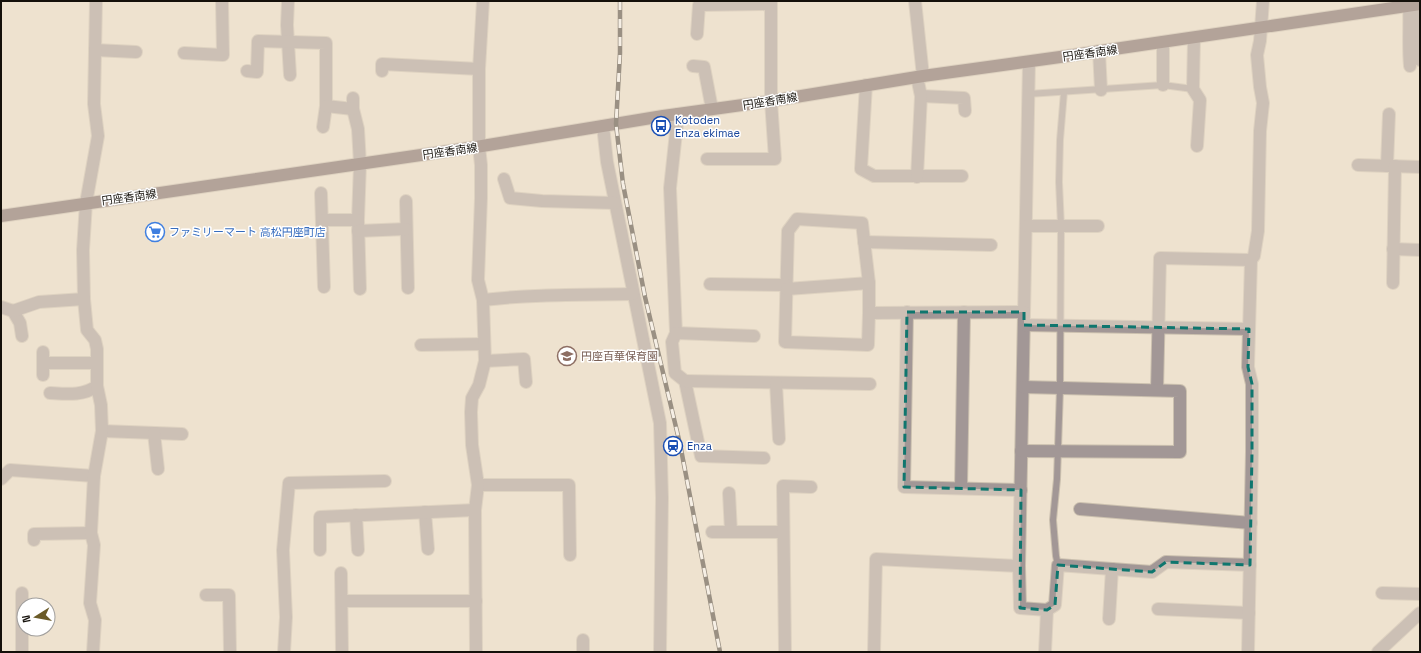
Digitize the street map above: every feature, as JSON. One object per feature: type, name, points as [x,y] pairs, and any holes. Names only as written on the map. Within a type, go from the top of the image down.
[{"type":"main road","name":"円座香南線","points":[[1,216],[479,147],[678,114],[1414,4]]},
{"type":"street","points":[[93,652],[94,620],[90,602],[94,545],[91,533],[94,476],[102,431],[101,405],[97,386],[97,349],[95,340],[87,330],[84,299],[83,250],[86,204],[98,136],[94,104],[96,1]]},
{"type":"street","points":[[184,53],[223,55],[222,1]]},
{"type":"street","points":[[288,1],[287,24],[290,75]]},
{"type":"street","points":[[476,652],[475,510],[478,485],[472,445],[470,412],[472,398],[479,384],[485,362],[482,300],[478,280],[481,198],[481,165],[479,147],[479,69],[483,1]]},
{"type":"street","points":[[915,1],[921,96],[917,177]]},
{"type":"street","points":[[1248,652],[1252,384],[1248,368],[1251,260],[1254,256],[1258,231],[1260,131],[1263,103],[1257,55],[1260,41],[1263,1]]},
{"type":"street","points":[[698,34],[699,5],[771,2],[771,101],[775,159],[707,159]]},
{"type":"street","points":[[1414,4],[1410,21],[1408,48],[1415,63]]},
{"type":"street","points":[[1194,38],[1193,89],[1200,100],[1197,146]]},
{"type":"street","points":[[247,71],[257,72],[258,41],[326,43],[326,106],[323,127]]},
{"type":"street","points":[[1163,42],[1163,85]]},
{"type":"street","points":[[95,50],[136,52]]},
{"type":"street","points":[[1099,52],[1101,90]]},
{"type":"street","points":[[1029,62],[1019,566],[1020,608],[1047,610],[1055,605],[1058,565],[1152,572],[1166,562],[1250,565]]},
{"type":"street","points":[[382,71],[382,64],[479,69]]},
{"type":"street","points":[[694,66],[704,67],[712,109]]},
{"type":"street","points":[[866,86],[861,169],[874,176],[962,176]]},
{"type":"street","points":[[921,96],[964,98],[965,111]]},
{"type":"street","points":[[326,106],[353,103],[358,129],[360,164],[358,226],[360,289]]},
{"type":"street","points":[[678,114],[670,188],[676,333],[672,342],[675,373],[684,381],[700,456],[764,458]]},
{"type":"street","points":[[1389,114],[1394,249],[1393,283]]},
{"type":"street","points":[[603,126],[607,162],[660,423],[662,498],[660,652]]},
{"type":"street","points":[[1358,165],[1420,167]]},
{"type":"street","points":[[504,179],[510,198],[542,201],[615,203]]},
{"type":"street","points":[[321,193],[324,287]]},
{"type":"street","points":[[406,201],[408,288]]},
{"type":"street","points":[[797,219],[862,223],[869,283],[868,345],[785,342],[788,231],[797,219]]},
{"type":"street","points":[[323,220],[358,226],[406,229]]},
{"type":"street","points":[[1026,226],[1098,226]]},
{"type":"street","points":[[864,242],[991,245]]},
{"type":"street","points":[[1394,249],[1420,250]]},
{"type":"street","points":[[1157,390],[1160,258],[1251,260]]},
{"type":"street","points":[[710,284],[787,287],[869,283]]},
{"type":"street","points":[[482,300],[538,295],[634,294]]},
{"type":"street","points":[[1,307],[13,311],[39,302],[84,299]]},
{"type":"street","points":[[13,311],[20,324],[22,336]]},
{"type":"street","points":[[907,312],[904,487],[1021,490]]},
{"type":"street","points":[[961,488],[964,312]]},
{"type":"street","points":[[869,313],[1024,312]]},
{"type":"street","points":[[1024,325],[1249,328]]},
{"type":"street","points":[[676,333],[754,336]]},
{"type":"street","points":[[422,345],[484,344]]},
{"type":"street","points":[[485,362],[524,360],[526,382]]},
{"type":"street","points":[[43,363],[97,363]]},
{"type":"street","points":[[684,381],[870,384]]},
{"type":"street","points":[[776,383],[779,439]]},
{"type":"street","points":[[50,393],[71,395],[90,392],[97,386]]},
{"type":"street","points":[[1022,451],[1180,452],[1180,391],[1023,387]]},
{"type":"street","points":[[102,431],[182,434]]},
{"type":"street","points":[[154,433],[158,469]]},
{"type":"street","points":[[1,478],[10,470],[94,476]]},
{"type":"street","points":[[284,652],[286,617],[283,550],[289,483],[385,480]]},
{"type":"street","points":[[478,485],[569,485],[570,555]]},
{"type":"street","points":[[785,652],[782,486],[811,487]]},
{"type":"street","points":[[729,492],[731,532]]},
{"type":"street","points":[[1080,509],[1251,523]]},
{"type":"street","points":[[320,550],[320,517],[475,510]]},
{"type":"street","points":[[425,512],[428,549]]},
{"type":"street","points":[[356,515],[358,550]]},
{"type":"street","points":[[712,532],[783,532]]},
{"type":"street","points":[[34,540],[34,534],[91,533]]},
{"type":"street","points":[[874,652],[876,560],[1019,566]]},
{"type":"street","points":[[1110,619],[1112,569]]},
{"type":"street","points":[[341,573],[342,652]]},
{"type":"street","points":[[22,593],[22,652]]},
{"type":"street","points":[[1382,593],[1420,594]]},
{"type":"street","points":[[206,595],[229,595],[230,652]]},
{"type":"street","points":[[342,601],[476,601]]},
{"type":"street","points":[[1045,652],[1047,610]]},
{"type":"street","points":[[1158,610],[1249,612]]},
{"type":"street","points":[[1378,652],[1420,613]]},
{"type":"lane","points":[[1028,94],[1163,85],[1193,89]]},
{"type":"lane","points":[[1058,565],[1053,520],[1057,479],[1060,388],[1061,226],[1059,147],[1064,92]]},
{"type":"highlighted area","points":[[907,312],[1024,312],[1024,325],[1249,329],[1248,367],[1252,384],[1250,565],[1166,562],[1152,572],[1058,565],[1055,605],[1047,610],[1020,608],[1021,490],[904,487]]},
{"type":"railway","points":[[620,1],[620,53],[616,124],[623,184],[645,297],[680,444],[720,652]]},
{"type":"place","name":"Kotoden Enza ekimae","points":[[661,126]]},
{"type":"place","name":"ファミリーマート 高松円座町店","points":[[155,232]]},
{"type":"place","name":"円座百華保育園","points":[[567,356]]},
{"type":"place","name":"Enza","points":[[673,446]]}]
